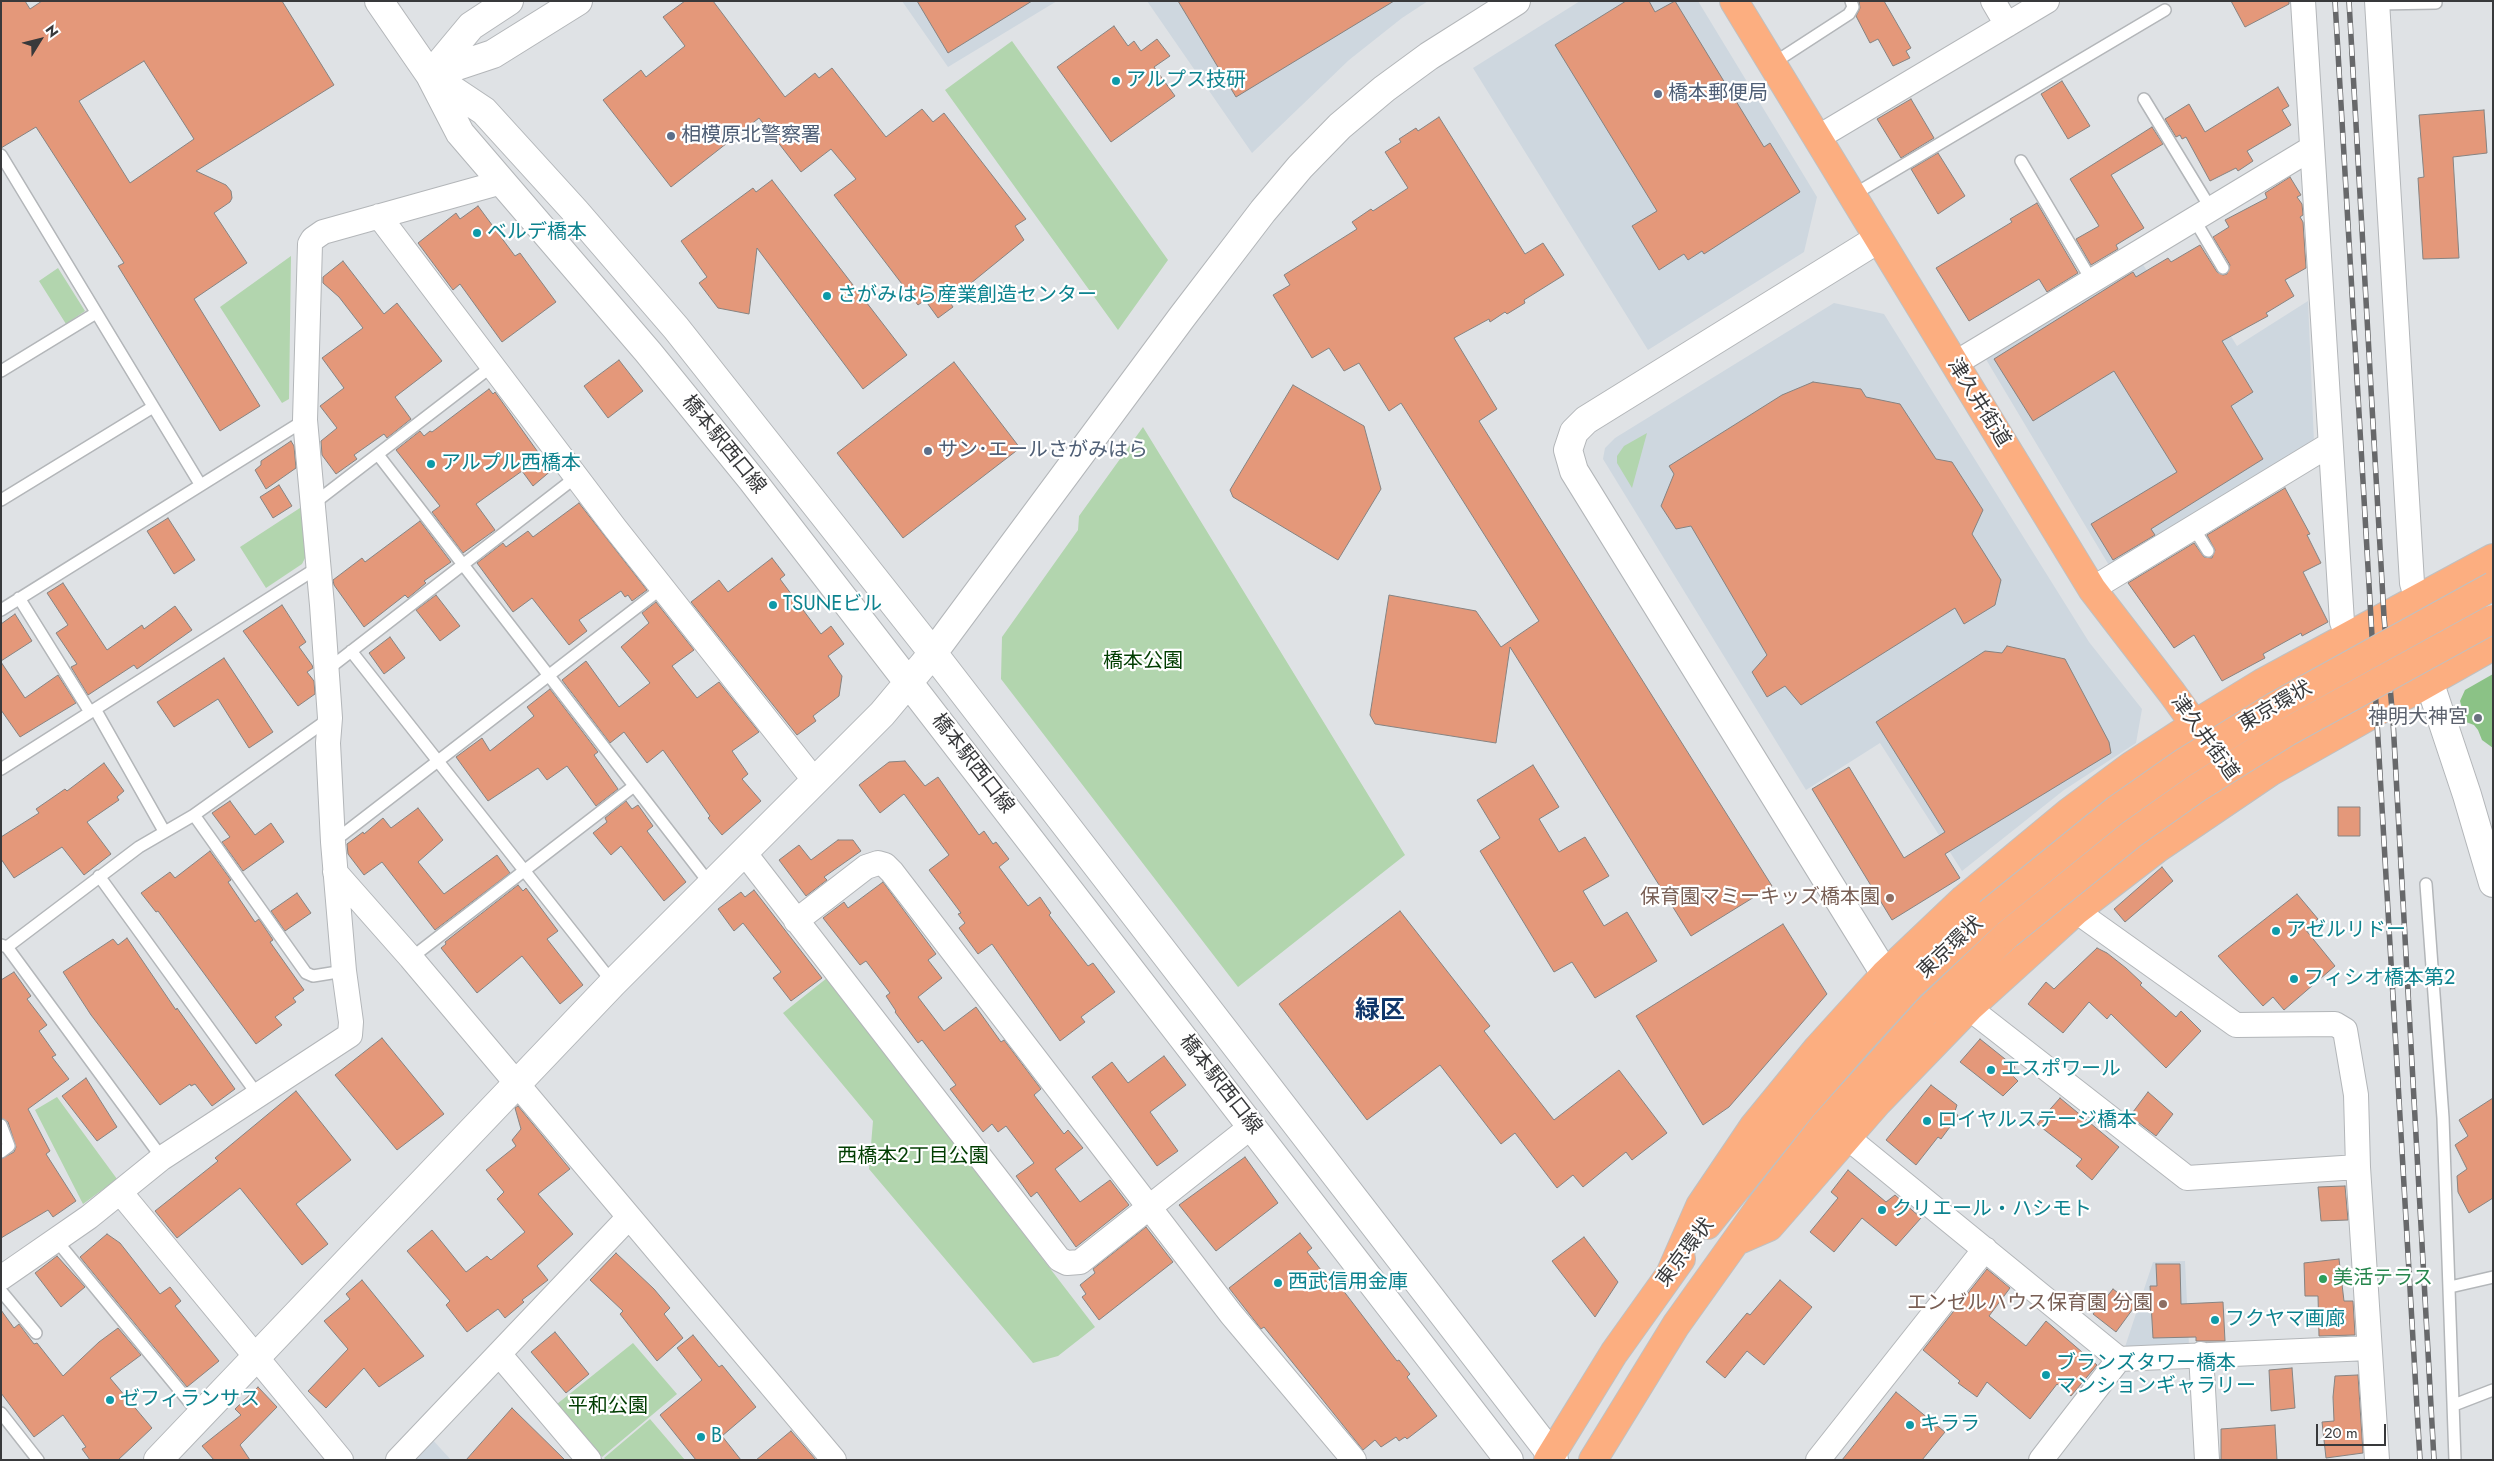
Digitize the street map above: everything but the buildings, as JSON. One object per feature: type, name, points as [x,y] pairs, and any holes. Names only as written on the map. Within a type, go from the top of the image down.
[{"type":"highway","name":"津久井街道","points":[[1734,1],[2092,589],[2195,724],[2242,790]]},
{"type":"highway","points":[[1671,1272],[1700,1206],[1754,1126],[1819,1047],[1885,974],[1964,900],[2070,812],[2131,766],[2195,724],[2262,683],[2348,636],[2417,600],[2492,566]]},
{"type":"highway","name":"東京環状","points":[[1551,1458],[1614,1353],[1671,1272],[1754,1165],[1856,1044],[1910,986],[1989,913],[2109,815],[2183,763],[2274,707],[2492,566]]},
{"type":"highway","name":"東京環状","points":[[1593,1460],[1676,1324],[1739,1240],[1763,1203],[1852,1091],[1926,1012],[2008,934],[2109,851],[2197,788],[2287,732],[2493,618]]},
{"type":"highway","points":[[1739,1240],[1769,1227],[1878,1102],[1969,1008],[2076,911],[2158,848],[2242,790],[2304,751],[2493,646]]},
{"type":"street","name":"橋本駅西口線","points":[[379,1],[430,75],[460,133],[648,352],[752,480],[1509,1460]]},
{"type":"street","points":[[430,75],[471,26],[508,1]]},
{"type":"street","points":[[430,75],[493,54],[578,1]]},
{"type":"street","points":[[158,1460],[612,983],[882,714],[933,653],[1182,317],[1263,211],[1300,167],[1340,126],[1384,89],[1429,56],[1516,1]]},
{"type":"street","points":[[1993,1],[2007,25]]},
{"type":"street","points":[[1817,138],[2048,1]]},
{"type":"street","points":[[2303,1],[2329,445],[2342,622],[2348,636]]},
{"type":"street","points":[[2377,3],[2412,584],[2417,600]]},
{"type":"street","name":"橋本駅西口線","points":[[430,75],[484,112],[676,328],[933,653],[1377,1228],[1551,1458]]},
{"type":"street","points":[[1954,364],[2312,148]]},
{"type":"street","points":[[1,1278],[56,1240],[162,1158],[257,1094],[350,1036],[351,1022],[344,970],[333,842],[328,743],[330,718],[327,670],[317,568],[314,504],[305,420],[310,244],[313,239],[323,232],[502,182]]},
{"type":"street","points":[[379,216],[491,367],[662,588],[815,781]]},
{"type":"street","points":[[1878,239],[1586,420],[1574,432],[1568,450],[1574,471],[1885,974]]},
{"type":"street","points":[[2092,589],[2329,445]]},
{"type":"street","points":[[2429,681],[2467,795],[2493,883]]},
{"type":"street","points":[[743,852],[1059,1259],[1067,1264],[1080,1262],[1252,1126]]},
{"type":"street","points":[[796,921],[866,867],[878,863],[885,865],[980,985],[1230,1314],[1354,1460]]},
{"type":"street","points":[[335,872],[411,958],[834,1460]]},
{"type":"street","points":[[2076,911],[2236,1025],[2335,1024],[2345,1030],[2356,1095],[2358,1167],[2377,1460]]},
{"type":"street","points":[[1969,1008],[2187,1178],[2358,1167]]},
{"type":"street","points":[[1848,1138],[2119,1359],[2369,1348]]},
{"type":"street","points":[[120,1192],[341,1460]]},
{"type":"street","points":[[398,1460],[628,1217]]},
{"type":"street","points":[[1818,1460],[1985,1249]]},
{"type":"street","points":[[499,1354],[589,1460]]},
{"type":"street","points":[[2201,1354],[2207,1460]]},
{"type":"street","points":[[2041,1460],[2119,1359]]},
{"type":"lane","points":[[1772,64],[1849,14],[1852,7],[1851,1]]},
{"type":"lane","points":[[2377,3],[2436,3]]},
{"type":"lane","points":[[1852,196],[2165,10]]},
{"type":"lane","points":[[2144,99],[2203,214],[2223,268]]},
{"type":"lane","points":[[1,155],[200,484]]},
{"type":"lane","points":[[2021,161],[2092,281]]},
{"type":"lane","points":[[1,371],[96,313]]},
{"type":"lane","points":[[314,504],[379,456],[491,367]]},
{"type":"lane","points":[[1,500],[153,407]]},
{"type":"lane","points":[[1,610],[305,420]]},
{"type":"lane","points":[[379,456],[710,884]]},
{"type":"lane","points":[[327,670],[576,477]]},
{"type":"lane","points":[[2193,527],[2208,551]]},
{"type":"lane","points":[[1,769],[317,568]]},
{"type":"lane","points":[[333,842],[662,588]]},
{"type":"lane","points":[[19,598],[93,710],[164,831]]},
{"type":"lane","points":[[351,651],[522,871],[612,983]]},
{"type":"lane","points":[[162,1158],[4,946],[99,876],[164,831],[194,815],[330,718]]},
{"type":"lane","points":[[411,958],[634,786]]},
{"type":"lane","points":[[194,815],[306,973],[313,976],[344,970]]},
{"type":"lane","points":[[99,876],[257,1094]]},
{"type":"lane","points":[[2426,884],[2443,1118],[2455,1460]]},
{"type":"lane","points":[[1,1125],[9,1146],[1,1152]]},
{"type":"lane","points":[[56,1240],[200,1415]]},
{"type":"lane","points":[[2450,1287],[2493,1277]]},
{"type":"lane","points":[[1,1291],[36,1333]]},
{"type":"lane","points":[[2454,1405],[2493,1390]]},
{"type":"lane","points":[[1,1413],[38,1460]]},
{"type":"shaded area","points":[[902,1],[1057,1],[948,67]]},
{"type":"shaded area","points":[[1147,1],[1428,1],[1402,18],[1349,60],[1252,153]]},
{"type":"shaded area","points":[[1580,1],[1698,1],[1817,197],[1804,252],[1648,350],[1473,68]]},
{"type":"shaded area","points":[[2142,263],[2174,313],[2205,295],[2237,346],[2308,301],[2314,443],[2110,567],[1984,356]]},
{"type":"shaded area","points":[[1834,303],[1884,314],[2089,642],[2142,709],[2136,743],[2064,790],[1962,871],[1880,743],[1806,790],[1603,459],[1605,448],[1615,438]]},
{"type":"shaded area","name":"エンゼルハウス保育園 分園","points":[[2185,1261],[2189,1346],[2125,1347],[2153,1262]]},
{"type":"shaded area","points":[[431,1438],[451,1460],[410,1460]]},
{"type":"green space","points":[[1012,41],[1168,260],[1118,330],[945,90]]},
{"type":"green space","points":[[291,256],[289,399],[282,403],[220,307]]},
{"type":"green space","points":[[58,268],[85,311],[66,324],[39,281]]},
{"type":"green space","name":"橋本公園","points":[[1143,427],[1405,855],[1238,987],[1001,679],[1002,637],[1078,530],[1079,516]]},
{"type":"green space","points":[[1647,433],[1632,488],[1617,463],[1617,456],[1624,446]]},
{"type":"green space","points":[[303,506],[308,552],[302,564],[266,588],[240,547]]},
{"type":"green space","name":"神明大神宮","points":[[2493,674],[2493,748],[2482,740],[2474,725],[2466,722],[2460,701],[2465,690]]},
{"type":"green space","name":"西橋本2丁目公園","points":[[827,978],[1095,1327],[1058,1356],[1033,1363],[869,1169],[873,1121],[783,1013]]},
{"type":"green space","points":[[57,1097],[117,1179],[83,1204],[35,1110]]},
{"type":"green space","name":"平和公園","points":[[633,1343],[677,1394],[602,1457],[557,1404]]},
{"type":"green space","points":[[650,1419],[685,1460],[606,1460],[604,1458]]},
{"type":"railway","points":[[2335,1],[2420,1460]]},
{"type":"railway","points":[[2349,1],[2384,617],[2393,721],[2434,1460]]},
{"type":"place","name":"アルプス技研","points":[[1116,81]]},
{"type":"place","name":"橋本郵便局","points":[[1658,94]]},
{"type":"place","name":"相模原北警察署","points":[[671,136]]},
{"type":"place","name":"ベルデ橋本","points":[[477,233]]},
{"type":"place","name":"さがみはら産業創造センター","points":[[827,296]]},
{"type":"place","name":"サン･エールさがみはら","points":[[928,451]]},
{"type":"place","name":"アルプル西橋本","points":[[431,464]]},
{"type":"place","name":"TSUNEビル","points":[[773,605]]},
{"type":"place","name":"神明大神宮","points":[[2478,718]]},
{"type":"place","name":"保育園マミーキッズ橋本園","points":[[1890,898]]},
{"type":"place","name":"アゼルリドー","points":[[2276,931]]},
{"type":"place","name":"フィシオ橋本第2","points":[[2294,979]]},
{"type":"place","name":"エスポワール","points":[[1991,1070]]},
{"type":"place","name":"ロイヤルステージ橋本","points":[[1927,1121]]},
{"type":"place","name":"クリエール・ハシモト","points":[[1882,1210]]},
{"type":"place","name":"美活テラス","points":[[2323,1279]]},
{"type":"place","name":"西武信用金庫","points":[[1278,1283]]},
{"type":"place","name":"エンゼルハウス保育園 分園","points":[[2163,1304]]},
{"type":"place","name":"フクヤマ画廊","points":[[2215,1320]]},
{"type":"place","name":"ブランズタワー橋本 マンションギャラリー","points":[[2046,1375]]},
{"type":"place","name":"ゼフィランサス","points":[[110,1400]]},
{"type":"place","name":"キララ","points":[[1910,1425]]},
{"type":"place","name":"B","points":[[701,1437]]},
{"type":"district","name":"緑区","points":[[1380,1012]]}]
